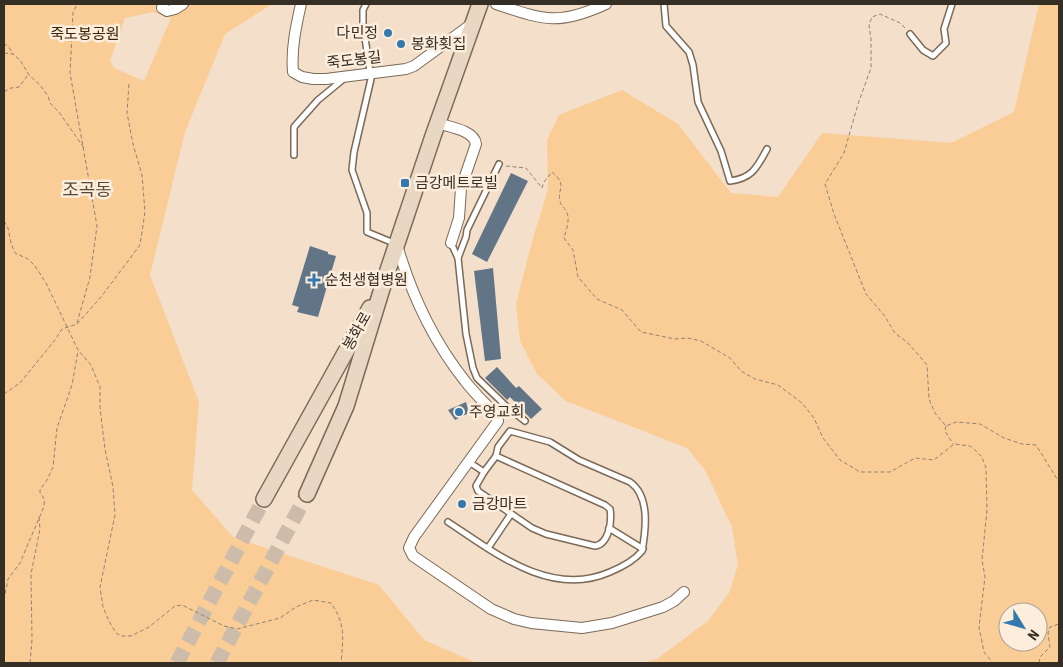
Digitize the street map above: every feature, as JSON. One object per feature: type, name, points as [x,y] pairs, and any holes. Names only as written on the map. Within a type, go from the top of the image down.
[{"type":"main road","points":[[384,282],[437,123],[480,4]]},
{"type":"main road","name":"봉화로","points":[[307,494],[346,406],[384,282]]},
{"type":"main road","name":"봉화로","points":[[264,499],[384,282]]},
{"type":"street","points":[[162,4],[162,8],[167,11],[183,4]]},
{"type":"street","name":"죽도봉길","points":[[301,4],[292,61],[294,72],[302,77],[313,79],[372,74],[414,66],[474,22]]},
{"type":"street","points":[[496,4],[526,14],[555,19],[572,18],[606,4]]},
{"type":"street","points":[[437,123],[473,136],[476,144],[462,188],[459,218],[451,243]]},
{"type":"street","points":[[396,244],[409,282],[451,363],[466,384],[496,415],[498,421],[428,516],[411,542],[410,553],[417,560],[491,609],[531,623],[582,628],[612,623],[654,611],[674,601],[684,592]]},
{"type":"lane","points":[[366,4],[363,10],[363,24],[372,74],[371,86],[354,152],[352,170],[367,213],[367,232],[396,244]]},
{"type":"lane","points":[[664,4],[666,26],[689,52],[693,65],[698,102],[721,151],[730,181],[740,180],[753,172],[767,149]]},
{"type":"lane","points":[[910,34],[923,50],[933,56],[946,42],[944,29],[952,4]]},
{"type":"lane","points":[[294,155],[294,127],[318,100],[346,77]]},
{"type":"lane","points":[[458,258],[467,230],[498,165]]},
{"type":"lane","points":[[451,243],[458,258],[466,334],[477,378],[506,406],[525,421]]},
{"type":"lane","points":[[448,522],[513,564],[535,573],[562,579],[580,579],[602,575],[635,559],[643,549],[643,496],[635,485],[579,460],[550,442],[510,431],[498,447],[496,456],[476,486],[478,491],[532,528],[546,534],[595,546],[600,545],[604,541],[611,520],[610,509],[605,504],[496,456]]},
{"type":"lane","points":[[469,462],[484,472]]},
{"type":"lane","points":[[488,548],[511,514]]},
{"type":"lane","points":[[609,528],[643,549]]},
{"type":"path","points":[[77,4],[73,13],[70,73],[97,226],[90,277],[77,324]]},
{"type":"path","points":[[910,34],[900,23],[880,14],[872,17],[869,25],[871,68],[844,153],[825,184],[834,214],[866,294],[884,315],[895,333],[909,344],[927,365],[929,400],[935,413],[946,426],[945,431],[954,444]]},
{"type":"path","points":[[4,43],[20,60],[29,75],[40,85],[48,96],[50,103],[59,112],[84,148]]},
{"type":"path","points":[[4,53],[13,54]]},
{"type":"path","points":[[4,92],[11,88],[19,87],[29,75]]},
{"type":"path","points":[[4,394],[20,383],[56,340],[62,329],[77,324],[101,297],[140,245],[145,212],[142,175],[133,144],[127,112],[129,83]]},
{"type":"path","points":[[498,165],[526,168],[542,188],[552,172],[560,180],[562,188],[559,199],[569,218],[564,238],[573,250],[578,277],[597,299],[622,310],[641,332],[675,339],[688,338],[701,341],[730,358],[741,371],[755,379],[778,385],[802,403],[814,418],[823,438],[840,460],[860,472],[890,472],[915,458],[934,460],[954,444],[970,446],[982,457],[986,468],[987,510],[982,560],[985,577],[978,627],[984,652],[993,663]]},
{"type":"path","points":[[4,221],[15,252],[28,259],[46,283],[78,350],[91,365],[100,387],[100,408],[105,449],[113,487],[115,515],[100,587],[103,607],[116,633],[121,636],[131,636],[149,627],[176,606],[182,606],[224,626],[237,629],[280,618],[296,606],[313,600],[332,603],[339,614],[343,634],[341,663]]},
{"type":"path","points":[[4,600],[8,579],[20,563],[45,502],[40,490],[53,467],[57,428],[72,385],[78,350]]},
{"type":"path","points":[[946,426],[956,422],[980,424],[1004,438],[1022,444],[1036,445],[1059,482]]},
{"type":"path","points":[[30,663],[32,640],[30,574],[40,529],[39,516]]},
{"type":"path","points":[[1039,663],[1040,657],[1050,646],[1048,633],[1050,627],[1059,624]]},
{"type":"green space","name":"죽도봉공원","points":[[4,4],[272,4],[225,34],[185,132],[150,275],[199,402],[192,490],[233,537],[379,585],[424,640],[477,663],[4,663]],"holes":[[[153,12],[171,18],[144,81],[114,68],[110,61],[125,18]]]},
{"type":"green space","points":[[1039,4],[1059,4],[1059,663],[643,663],[657,659],[708,621],[729,593],[738,565],[732,527],[705,470],[687,448],[566,401],[537,374],[520,341],[516,304],[548,189],[547,140],[559,115],[622,90],[678,124],[731,193],[778,197],[822,133],[951,143],[1014,112]]},
{"type":"building","points":[[511,173],[528,181],[487,262],[472,254]]},
{"type":"building","name":"순천생협병원","points":[[310,246],[336,256],[318,317],[297,312],[299,307],[292,305]]},
{"type":"building","points":[[493,268],[501,359],[485,361],[474,271]]},
{"type":"building","points":[[497,367],[516,388],[519,386],[542,409],[531,419],[510,397],[507,400],[485,378]]},
{"type":"building","name":"주영교회","points":[[466,402],[469,413],[455,420],[448,410]]},
{"type":"tunnel","points":[[217,663],[307,494]]},
{"type":"tunnel","points":[[177,663],[264,499]]},
{"type":"place","name":"다민정","points":[[388,33]]},
{"type":"place","name":"봉화횟집","points":[[401,44]]},
{"type":"place","name":"금강메트로빌","points":[[405,183]]},
{"type":"place","name":"순천생협병원","points":[[314,280]]},
{"type":"place","name":"주영교회","points":[[459,412]]},
{"type":"place","name":"금강마트","points":[[462,504]]},
{"type":"district","name":"조곡동","points":[[87,190]]}]
